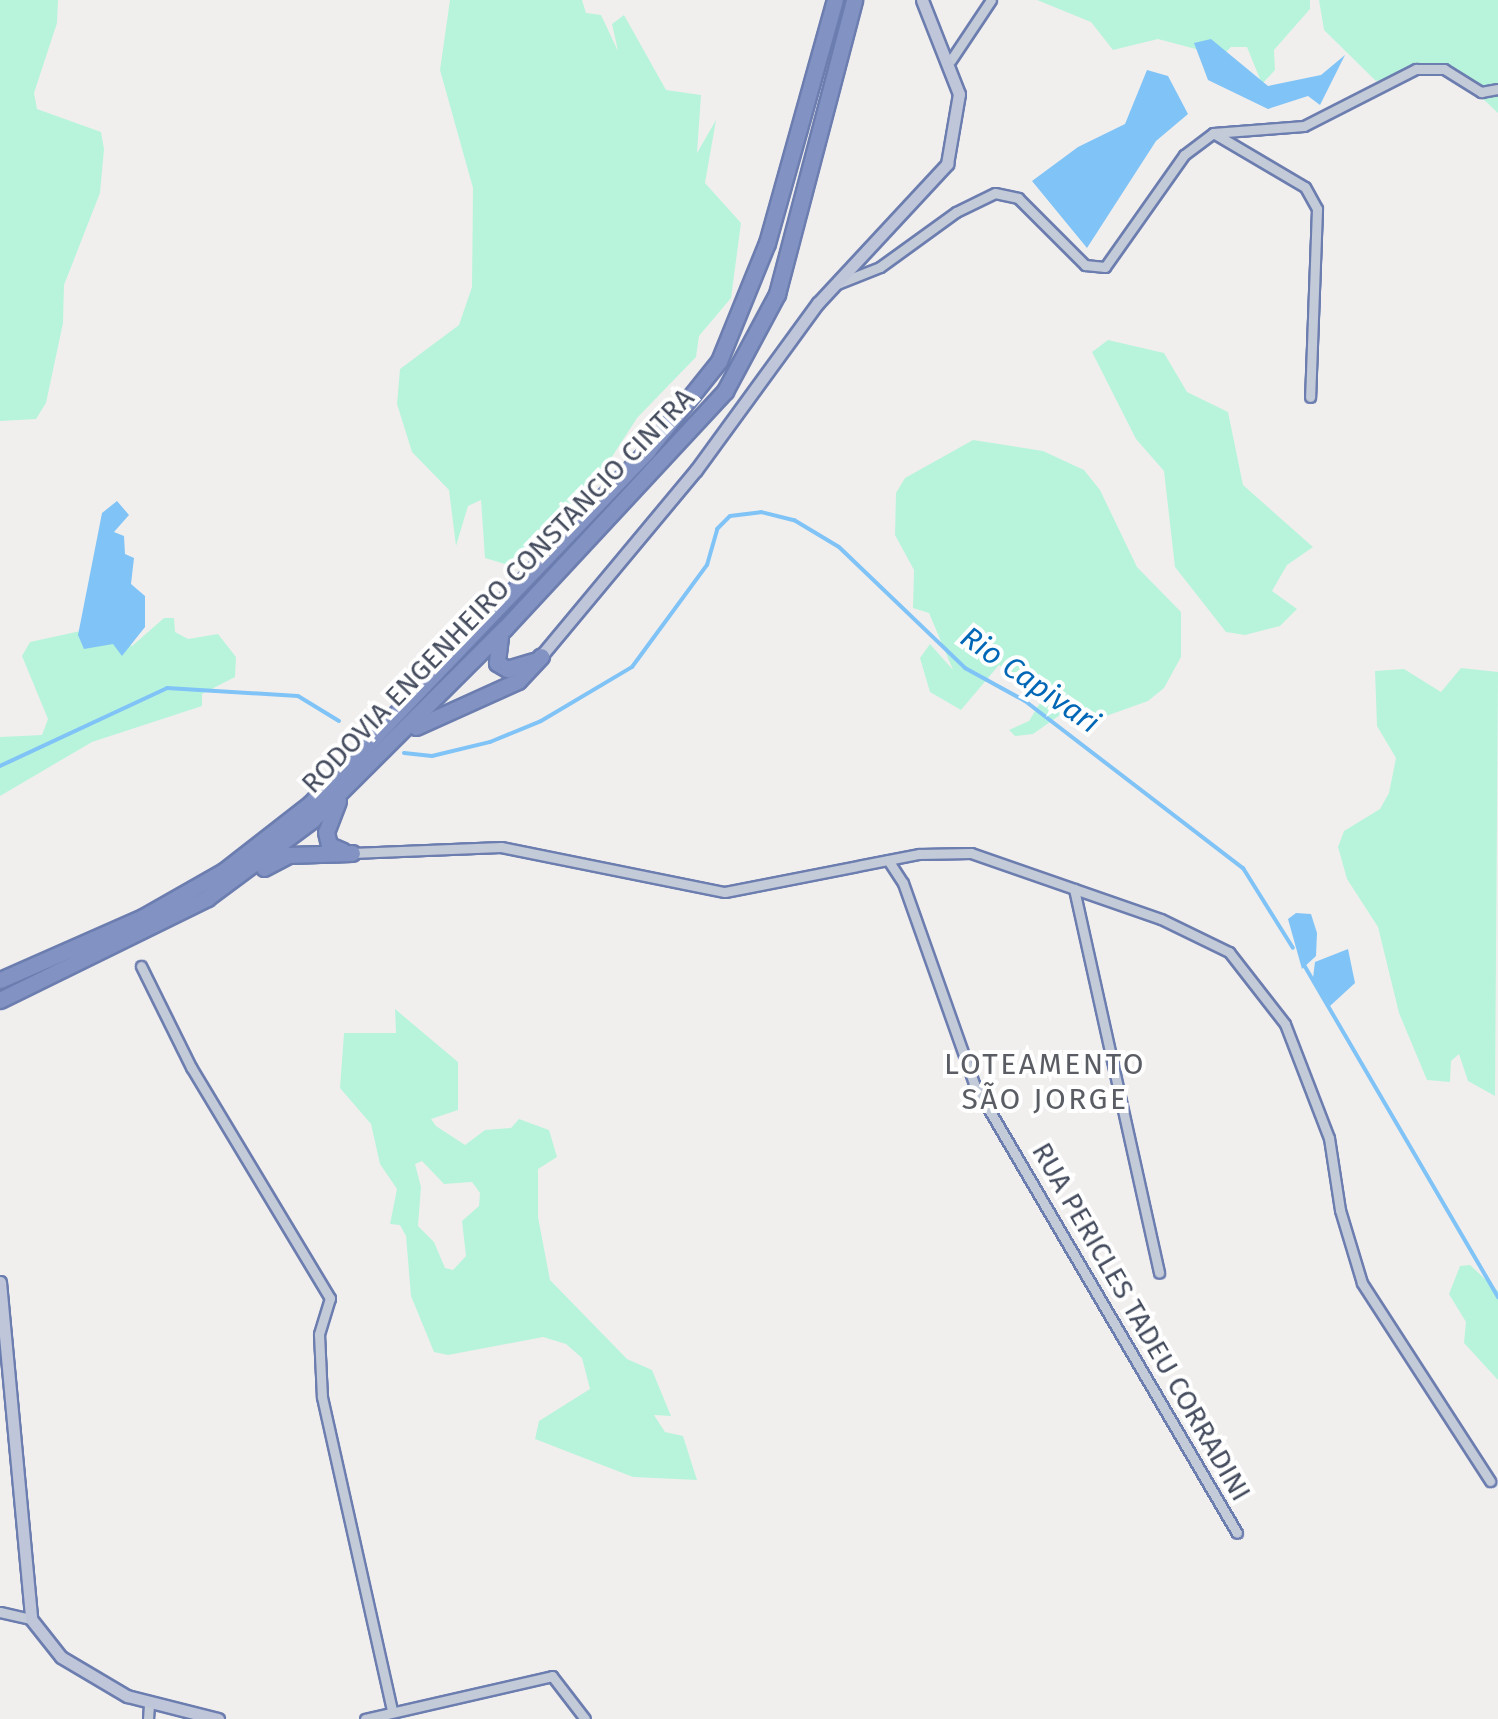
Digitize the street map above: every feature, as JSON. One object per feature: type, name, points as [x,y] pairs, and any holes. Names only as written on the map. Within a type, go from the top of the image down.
[{"type":"highway","name":"RODOVIA ENGENHEIRO CONSTANCIO CINTRA","points":[[0,980],[143,916],[224,872],[310,804],[648,451],[719,361],[767,243],[835,0]]},
{"type":"highway","name":"RODOVIA ENGENHEIRO CONSTANCIO CINTRA","points":[[0,1000],[207,898],[342,792],[504,629],[725,391],[777,294],[854,0]]},
{"type":"highway","points":[[504,629],[497,663],[520,668],[541,656]]},
{"type":"highway","points":[[389,745],[450,707],[518,681],[541,656]]},
{"type":"highway","points":[[342,792],[326,836],[333,848],[352,853]]},
{"type":"highway","points":[[207,898],[288,855],[352,853]]},
{"type":"street","points":[[541,656],[837,284],[946,164],[959,94],[951,60],[922,0]]},
{"type":"street","points":[[951,60],[991,0]]},
{"type":"street","points":[[837,284],[880,267],[956,212],[995,193],[1018,198],[1084,265],[1105,268],[1184,155],[1213,133],[1304,126],[1416,70],[1444,69],[1481,92],[1498,89]]},
{"type":"street","points":[[1213,133],[1296,180],[1316,209],[1310,396]]},
{"type":"street","points":[[352,853],[501,848],[725,892],[888,860],[971,853],[1074,888],[1229,952],[1258,980],[1285,1024],[1329,1138],[1340,1210],[1362,1283],[1490,1480]]},
{"type":"street","name":"RUA PERICLES TADEU CORRADINI","points":[[888,860],[903,883],[974,1084],[1237,1533]]},
{"type":"street","points":[[1074,888],[1159,1272]]},
{"type":"street","points":[[141,966],[191,1068],[330,1298],[319,1334],[322,1397],[392,1709]]},
{"type":"street","points":[[0,1282],[31,1619],[61,1657],[149,1704],[218,1719]]},
{"type":"street","points":[[0,1612],[31,1619]]},
{"type":"street","points":[[365,1719],[392,1709],[552,1676],[585,1719]]},
{"type":"street","points":[[148,1719],[149,1704]]},
{"type":"green space","points":[[0,0],[58,0],[57,23],[34,93],[37,109],[101,132],[104,149],[100,193],[64,285],[63,323],[46,403],[36,419],[0,421]]},
{"type":"green space","points":[[450,0],[582,0],[586,13],[601,15],[618,51],[612,24],[624,15],[666,90],[701,95],[697,153],[716,120],[705,183],[741,223],[731,298],[699,336],[696,357],[637,418],[586,497],[512,566],[485,558],[481,500],[468,506],[456,546],[449,490],[412,452],[397,404],[400,369],[459,325],[472,287],[473,188],[440,70]]},
{"type":"green space","points":[[1037,0],[1310,0],[1310,9],[1274,50],[1275,70],[1262,84],[1247,47],[1231,47],[1222,56],[1158,39],[1113,50],[1091,22]]},
{"type":"green space","points":[[1319,0],[1498,0],[1498,113],[1467,84],[1430,71],[1376,81],[1324,30]]},
{"type":"green space","points":[[1108,340],[1164,353],[1187,392],[1228,412],[1243,485],[1313,547],[1287,565],[1272,591],[1297,609],[1280,626],[1245,635],[1226,632],[1175,567],[1164,471],[1136,439],[1092,352]]},
{"type":"green space","points":[[973,440],[1043,451],[1084,470],[1100,490],[1137,567],[1181,612],[1181,657],[1164,688],[1148,701],[1095,720],[1070,708],[1033,734],[1015,736],[1009,730],[1029,721],[1040,703],[1029,686],[999,665],[961,710],[930,692],[920,658],[930,644],[953,670],[929,613],[913,608],[914,570],[895,535],[896,493],[905,478]]},
{"type":"green space","points":[[164,618],[174,618],[175,632],[188,639],[218,634],[236,657],[235,677],[202,694],[202,706],[92,742],[0,796],[0,737],[42,735],[48,719],[22,656],[30,642],[85,630],[132,646]]},
{"type":"green space","points":[[1461,668],[1498,672],[1495,1096],[1468,1081],[1459,1054],[1451,1061],[1450,1082],[1427,1080],[1399,1013],[1378,927],[1347,879],[1338,847],[1344,831],[1380,809],[1389,793],[1396,758],[1377,726],[1375,671],[1404,669],[1441,692]]},
{"type":"green space","points":[[395,1009],[458,1062],[458,1110],[431,1119],[465,1145],[485,1130],[511,1128],[519,1119],[549,1130],[557,1157],[538,1169],[538,1217],[550,1280],[627,1359],[652,1370],[671,1416],[654,1415],[665,1432],[683,1436],[697,1480],[633,1477],[535,1439],[539,1421],[590,1389],[582,1358],[566,1344],[543,1337],[448,1355],[434,1352],[411,1296],[406,1236],[400,1225],[390,1224],[397,1189],[380,1164],[371,1124],[340,1088],[344,1033],[396,1033]],"holes":[[[422,1161],[444,1184],[472,1182],[480,1193],[479,1206],[462,1221],[466,1256],[453,1270],[445,1268],[434,1242],[418,1226],[421,1187],[415,1164]]]},
{"type":"green space","points":[[1470,1265],[1498,1291],[1498,1380],[1464,1343],[1466,1322],[1449,1294],[1460,1266]]},
{"type":"water","points":[[1211,39],[1268,86],[1321,75],[1345,55],[1320,105],[1308,96],[1268,109],[1208,80],[1194,43]]},
{"type":"water","points":[[1147,70],[1168,76],[1188,114],[1156,141],[1087,248],[1032,181],[1078,147],[1125,124]]},
{"type":"water","points":[[117,501],[129,515],[114,532],[124,536],[125,554],[134,558],[131,584],[145,596],[145,627],[122,656],[113,644],[84,649],[78,635],[102,513]]},
{"type":"water","points":[[1296,913],[1311,914],[1317,933],[1316,956],[1302,969],[1288,919]]},
{"type":"water","points":[[1348,949],[1355,983],[1330,1006],[1313,978],[1315,962]]},
{"type":"waterway","name":"Rio Capivari","points":[[404,753],[432,756],[490,742],[541,721],[632,667],[707,565],[717,529],[730,516],[761,512],[794,520],[839,547],[965,668],[1025,701],[1243,868],[1293,948]]},
{"type":"waterway","name":"Rio Capivari","points":[[0,766],[167,688],[298,696],[339,721]]},
{"type":"waterway","name":"Rio Capivari","points":[[1304,965],[1498,1297]]},
{"type":"district","name":"LOTEAMENTO SÃO JORGE","points":[[1045,1081]]}]
